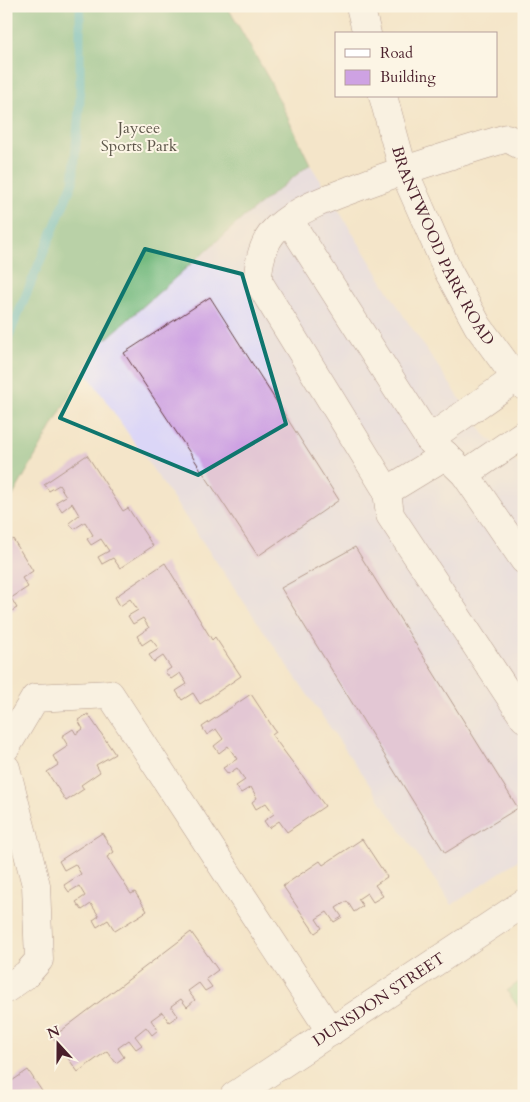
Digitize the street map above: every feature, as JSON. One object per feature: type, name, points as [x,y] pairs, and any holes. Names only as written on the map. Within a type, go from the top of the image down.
[{"type":"street","points":[[360,6],[366,32]]},
{"type":"street","name":"BRANTWOOD PARK ROAD","points":[[385,98],[403,169],[452,279],[478,326],[520,382]]},
{"type":"street","points":[[524,147],[507,138],[403,169],[311,205],[276,229],[265,246],[258,265],[258,281],[387,491],[390,515],[524,718]]},
{"type":"street","points":[[289,220],[447,456],[524,560]]},
{"type":"street","points":[[447,456],[520,382]]},
{"type":"street","points":[[387,491],[447,456],[524,434]]},
{"type":"street","points":[[6,747],[35,698],[110,694],[331,1032]]},
{"type":"street","points":[[6,768],[36,885],[39,960],[28,974],[6,989]]},
{"type":"street","name":"DUNSDON STREET","points":[[234,1096],[524,903]]},
{"type":"highlighted area","points":[[145,249],[242,274],[286,424],[198,475],[60,418]]},
{"type":"shaded area","points":[[310,164],[403,315],[484,434],[524,469],[524,856],[452,905],[84,369],[96,347],[244,217]]},
{"type":"green space","name":"Jaycee Sports Park","points":[[6,6],[227,6],[270,81],[310,164],[244,217],[97,347],[6,508]]},
{"type":"green space","points":[[524,978],[524,1015],[507,991]]},
{"type":"building","points":[[210,297],[339,500],[258,556],[124,353]]},
{"type":"building","points":[[87,455],[123,511],[128,508],[153,546],[120,568],[113,558],[102,564],[98,557],[109,551],[101,539],[91,545],[87,539],[93,535],[85,522],[74,529],[69,523],[79,515],[72,503],[62,511],[56,502],[66,496],[59,485],[49,491],[44,484]]},
{"type":"building","points":[[13,539],[33,571],[22,578],[28,587],[11,598],[17,608],[6,614],[6,543]]},
{"type":"building","points":[[355,547],[518,808],[445,853],[281,588]]},
{"type":"building","points":[[165,563],[212,640],[215,637],[241,676],[200,704],[193,693],[182,700],[176,691],[187,684],[180,673],[171,679],[165,672],[171,668],[163,656],[154,662],[149,655],[159,649],[151,639],[142,645],[137,636],[149,628],[143,618],[133,624],[128,616],[138,610],[130,599],[120,606],[115,597]]},
{"type":"building","points":[[251,694],[276,732],[272,735],[325,806],[287,832],[279,821],[269,828],[264,821],[274,814],[266,803],[256,809],[252,802],[257,798],[251,787],[241,793],[236,786],[245,780],[237,768],[228,774],[223,768],[237,759],[228,746],[219,753],[214,746],[223,739],[216,729],[207,735],[202,727]]},
{"type":"building","points":[[88,714],[115,754],[96,765],[100,772],[81,785],[84,789],[66,801],[47,772],[58,765],[53,756],[68,746],[62,736],[73,729],[76,734],[83,729],[78,720]]},
{"type":"building","points":[[102,833],[114,852],[107,857],[131,894],[135,892],[147,911],[115,931],[108,920],[97,927],[93,920],[99,916],[91,904],[82,910],[76,902],[85,896],[79,886],[69,892],[64,885],[81,874],[75,864],[64,870],[59,861]]},
{"type":"building","points":[[362,839],[387,877],[375,885],[383,896],[373,902],[367,893],[358,899],[363,906],[354,912],[347,901],[336,908],[342,917],[334,922],[327,912],[316,919],[322,928],[315,933],[283,886],[320,861],[323,865]]},
{"type":"building","points":[[191,932],[218,970],[206,979],[212,987],[205,991],[199,983],[188,991],[195,1000],[187,1007],[181,999],[171,1006],[178,1016],[169,1022],[162,1012],[151,1020],[158,1030],[152,1035],[146,1027],[135,1036],[142,1045],[136,1049],[129,1040],[118,1048],[124,1057],[116,1063],[107,1051],[78,1072],[53,1037]]},
{"type":"building","points":[[28,1070],[45,1096],[6,1096],[6,1085]]},
{"type":"waterway","points":[[6,343],[73,182],[80,98],[80,6]]}]
